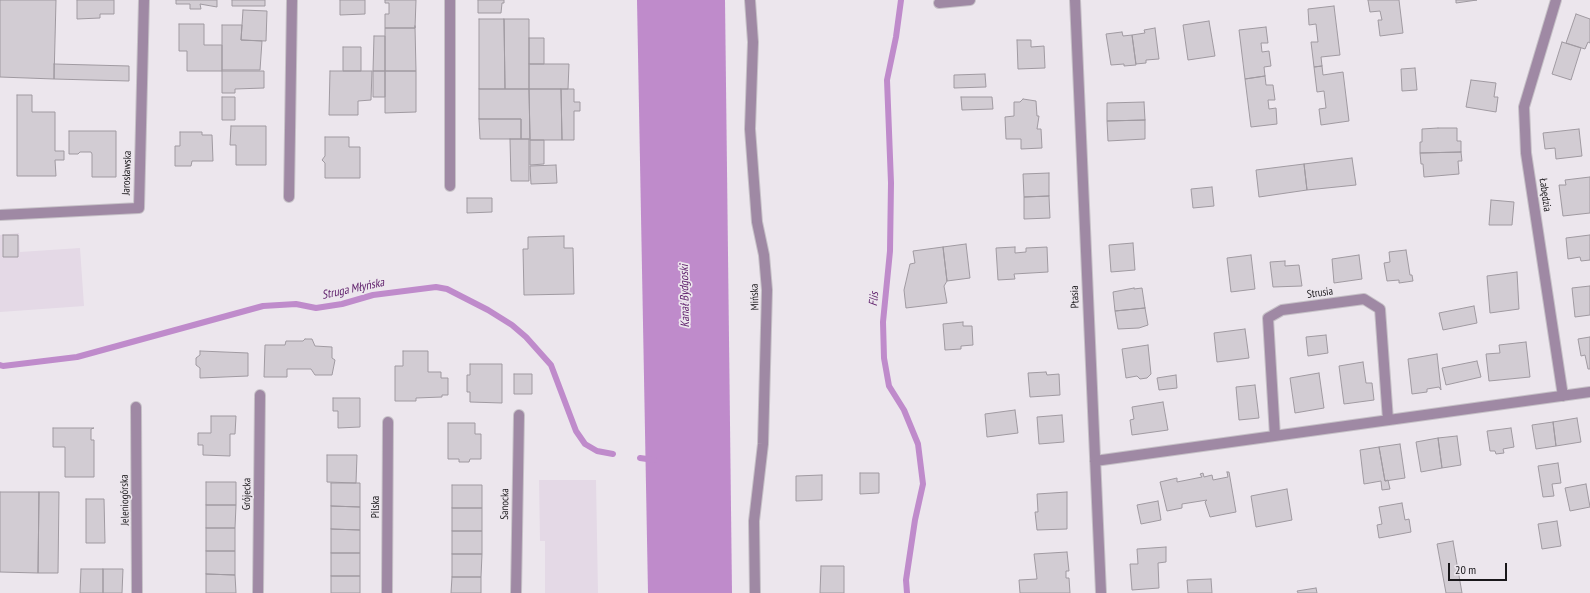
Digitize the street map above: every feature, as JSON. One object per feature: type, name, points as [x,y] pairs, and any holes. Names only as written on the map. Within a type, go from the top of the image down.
[{"type":"street","name":"Jarosławska","points":[[0,214],[138,208],[144,0]]},
{"type":"street","points":[[289,198],[292,0]]},
{"type":"street","points":[[450,0],[450,186]]},
{"type":"street","name":"Mińska","points":[[750,0],[753,42],[750,129],[755,198],[764,255],[768,298],[763,444],[754,521],[755,593]]},
{"type":"street","points":[[939,3],[970,0]]},
{"type":"street","name":"Ptasia","points":[[1075,0],[1094,461],[1101,593]]},
{"type":"street","name":"Łabędzia","points":[[1556,0],[1524,107],[1526,152],[1562,396]]},
{"type":"street","name":"Strusia","points":[[1275,436],[1268,318],[1282,310],[1364,299],[1380,309],[1388,420]]},
{"type":"street","points":[[1094,461],[1590,392]]},
{"type":"street","name":"Grójecka","points":[[258,593],[260,395]]},
{"type":"street","name":"Jeleniogórska","points":[[136,407],[137,593]]},
{"type":"street","name":"Sanocka","points":[[516,593],[519,415]]},
{"type":"street","name":"Pilska","points":[[387,593],[388,422]]},
{"type":"shaded area","points":[[19,233],[20,252],[80,248],[84,306],[0,312],[0,235]]},
{"type":"shaded area","points":[[539,480],[596,480],[598,593],[545,593],[545,541],[540,541]]},
{"type":"water","name":"Kanał Bydgoski","points":[[637,0],[725,0],[732,593],[648,593]]},
{"type":"building","points":[[0,0],[56,0],[54,79],[0,77]]},
{"type":"building","points":[[77,0],[114,0],[114,14],[100,14],[100,18],[77,19]]},
{"type":"building","points":[[176,0],[217,0],[217,7],[200,4],[201,9],[190,9],[190,4],[176,4]]},
{"type":"building","points":[[232,0],[265,0],[265,6],[232,6]]},
{"type":"building","points":[[340,0],[365,0],[365,14],[340,15]]},
{"type":"building","points":[[385,0],[416,0],[415,28],[385,28],[385,14],[389,14],[389,3],[385,3]]},
{"type":"building","points":[[478,0],[504,0],[504,3],[502,3],[501,13],[478,13]]},
{"type":"building","points":[[1368,0],[1399,0],[1403,33],[1380,36],[1378,20],[1382,20],[1380,11],[1370,12]]},
{"type":"building","points":[[1456,0],[1477,0],[1456,3]]},
{"type":"building","points":[[1334,6],[1340,55],[1321,57],[1322,66],[1314,67],[1311,42],[1318,42],[1316,24],[1309,25],[1308,9]]},
{"type":"building","points":[[243,10],[267,11],[266,41],[241,40]]},
{"type":"building","points":[[1576,14],[1590,19],[1590,43],[1588,42],[1585,49],[1566,43]]},
{"type":"building","points":[[479,19],[504,19],[505,89],[479,89]]},
{"type":"building","points":[[504,19],[529,19],[529,89],[505,89]]},
{"type":"building","points":[[1209,21],[1215,56],[1188,60],[1183,25]]},
{"type":"building","points":[[179,24],[204,24],[204,45],[222,45],[222,71],[187,71],[187,51],[179,51]]},
{"type":"building","points":[[222,25],[242,25],[241,40],[262,41],[260,70],[222,70]]},
{"type":"building","points":[[415,26],[416,71],[385,71],[385,28],[415,28]]},
{"type":"building","points":[[1266,27],[1268,43],[1261,43],[1262,52],[1269,51],[1271,66],[1264,67],[1265,76],[1245,79],[1239,30]]},
{"type":"building","points":[[1155,28],[1159,59],[1146,60],[1146,63],[1136,64],[1132,35],[1145,33],[1144,30]]},
{"type":"building","points":[[1122,32],[1123,36],[1132,35],[1136,65],[1111,65],[1106,34]]},
{"type":"building","points":[[374,36],[385,36],[385,71],[373,71]]},
{"type":"building","points":[[529,38],[544,38],[544,64],[529,64]]},
{"type":"building","points":[[1017,40],[1031,40],[1031,47],[1044,46],[1045,68],[1018,69]]},
{"type":"building","points":[[1562,42],[1581,48],[1571,80],[1552,74]]},
{"type":"building","points":[[343,47],[361,47],[361,71],[343,71]]},
{"type":"building","points":[[54,64],[129,66],[129,81],[54,79]]},
{"type":"building","points":[[529,64],[569,64],[568,89],[529,89]]},
{"type":"building","points":[[1322,66],[1323,75],[1343,72],[1349,121],[1321,125],[1319,109],[1326,108],[1324,91],[1317,92],[1314,67]]},
{"type":"building","points":[[1415,68],[1417,90],[1402,91],[1401,69]]},
{"type":"building","points":[[222,71],[264,71],[264,88],[235,89],[235,93],[222,93]]},
{"type":"building","points":[[330,71],[372,71],[371,100],[358,101],[358,115],[329,115]]},
{"type":"building","points":[[373,71],[385,71],[385,97],[373,97]]},
{"type":"building","points":[[385,71],[416,71],[416,112],[385,113]]},
{"type":"building","points":[[985,74],[986,87],[954,88],[954,75]]},
{"type":"building","points":[[1265,76],[1266,85],[1273,85],[1275,100],[1268,100],[1269,109],[1276,108],[1277,124],[1251,127],[1245,79]]},
{"type":"building","points":[[1471,80],[1496,83],[1494,97],[1498,97],[1496,112],[1466,107]]},
{"type":"building","points":[[479,89],[529,89],[530,139],[521,139],[521,119],[479,119]]},
{"type":"building","points":[[529,89],[561,89],[562,140],[530,140]]},
{"type":"building","points":[[561,89],[574,89],[574,102],[580,102],[580,111],[574,111],[574,140],[562,140]]},
{"type":"building","points":[[17,95],[32,95],[32,112],[55,112],[55,151],[64,151],[64,160],[55,160],[56,176],[17,176]]},
{"type":"building","points":[[222,97],[235,97],[235,120],[222,120]]},
{"type":"building","points":[[961,97],[992,97],[993,109],[962,110]]},
{"type":"building","points":[[1023,99],[1036,101],[1037,116],[1039,116],[1037,129],[1041,129],[1042,148],[1021,149],[1021,139],[1006,139],[1005,117],[1014,116],[1014,102],[1020,102]]},
{"type":"building","points":[[1144,102],[1145,120],[1107,121],[1107,103]]},
{"type":"building","points":[[479,119],[521,119],[521,139],[480,139]]},
{"type":"building","points":[[1145,120],[1145,139],[1108,141],[1107,121]]},
{"type":"building","points":[[231,126],[266,126],[266,165],[236,165],[236,145],[230,145]]},
{"type":"building","points":[[1457,128],[1457,141],[1461,141],[1461,152],[1420,153],[1422,129]]},
{"type":"building","points":[[1579,129],[1582,156],[1556,159],[1555,148],[1545,149],[1543,133]]},
{"type":"building","points":[[69,131],[116,131],[116,177],[92,177],[91,152],[69,154]]},
{"type":"building","points":[[180,132],[202,132],[202,135],[212,135],[213,161],[192,161],[191,166],[175,166],[175,146],[180,146]]},
{"type":"building","points":[[325,137],[349,137],[349,147],[360,147],[360,178],[325,178],[325,163],[322,160],[325,156]]},
{"type":"building","points":[[510,139],[529,139],[529,181],[511,181]]},
{"type":"building","points":[[530,140],[544,140],[544,164],[530,165]]},
{"type":"building","points":[[1461,152],[1462,161],[1458,161],[1459,174],[1424,177],[1420,153]]},
{"type":"building","points":[[1352,158],[1356,185],[1307,190],[1304,164]]},
{"type":"building","points":[[1304,164],[1307,190],[1259,197],[1256,170]]},
{"type":"building","points":[[556,165],[557,183],[531,184],[530,166]]},
{"type":"building","points":[[1049,173],[1049,196],[1024,197],[1023,174]]},
{"type":"building","points":[[1590,177],[1590,213],[1563,216],[1559,185],[1566,185],[1565,180]]},
{"type":"building","points":[[1212,187],[1214,206],[1193,208],[1191,189]]},
{"type":"building","points":[[1049,196],[1050,218],[1024,219],[1024,197]]},
{"type":"building","points":[[467,198],[492,198],[492,212],[467,213]]},
{"type":"building","points":[[1491,200],[1514,202],[1512,225],[1489,225]]},
{"type":"building","points":[[3,235],[18,235],[18,257],[3,257]]},
{"type":"building","points":[[1590,235],[1590,260],[1581,261],[1580,257],[1568,259],[1566,238]]},
{"type":"building","points":[[564,236],[564,248],[573,248],[574,294],[524,295],[523,249],[528,249],[528,237]]},
{"type":"building","points":[[1133,243],[1135,270],[1111,272],[1109,245]]},
{"type":"building","points":[[966,244],[970,278],[947,281],[943,247]]},
{"type":"building","points":[[943,247],[947,281],[944,286],[947,303],[906,308],[904,290],[910,264],[915,263],[913,251]]},
{"type":"building","points":[[1015,247],[1015,253],[1026,252],[1026,248],[1047,247],[1048,272],[1014,274],[1015,279],[998,280],[996,248]]},
{"type":"building","points":[[1406,250],[1410,275],[1412,275],[1413,281],[1399,283],[1399,280],[1387,281],[1384,263],[1390,262],[1389,252]]},
{"type":"building","points":[[1251,255],[1255,289],[1231,292],[1227,258]]},
{"type":"building","points":[[1359,255],[1362,279],[1334,283],[1332,259]]},
{"type":"building","points":[[1285,261],[1285,266],[1299,265],[1302,286],[1273,287],[1270,262]]},
{"type":"building","points":[[1517,272],[1519,309],[1490,313],[1487,276]]},
{"type":"building","points":[[1590,286],[1590,315],[1575,317],[1572,288]]},
{"type":"building","points":[[1142,288],[1145,308],[1115,311],[1113,292]]},
{"type":"building","points":[[1474,306],[1477,323],[1443,330],[1439,313]]},
{"type":"building","points":[[1145,308],[1148,325],[1139,328],[1118,329],[1115,311]]},
{"type":"building","points":[[963,322],[963,326],[972,326],[973,345],[961,346],[961,349],[945,350],[943,324]]},
{"type":"building","points":[[1245,329],[1249,358],[1217,362],[1214,333]]},
{"type":"building","points":[[1326,335],[1328,353],[1308,356],[1306,337]]},
{"type":"building","points":[[1590,337],[1590,369],[1588,369],[1585,355],[1581,356],[1578,339]]},
{"type":"building","points":[[305,339],[312,339],[315,346],[332,347],[332,358],[335,360],[332,375],[315,375],[311,369],[287,369],[287,377],[264,377],[265,345],[285,345],[286,341],[303,341]]},
{"type":"building","points":[[1526,342],[1530,377],[1489,381],[1486,354],[1500,353],[1499,345]]},
{"type":"building","points":[[1148,345],[1151,374],[1147,378],[1140,379],[1137,376],[1126,378],[1122,349]]},
{"type":"building","points":[[200,351],[248,353],[248,376],[200,378],[200,368],[196,365],[196,358],[200,355]]},
{"type":"building","points":[[403,351],[428,351],[428,372],[441,372],[441,378],[448,378],[448,395],[442,395],[442,397],[416,398],[416,401],[395,401],[395,366],[403,366]]},
{"type":"building","points":[[1437,354],[1441,390],[1439,387],[1427,389],[1427,392],[1412,394],[1408,359]]},
{"type":"building","points":[[1477,361],[1481,377],[1446,385],[1442,368]]},
{"type":"building","points":[[1363,362],[1366,383],[1372,383],[1374,400],[1344,404],[1339,366]]},
{"type":"building","points":[[470,364],[502,364],[502,403],[470,402],[470,392],[467,392],[467,375],[470,375]]},
{"type":"building","points":[[1046,372],[1047,375],[1059,374],[1060,395],[1030,397],[1028,373]]},
{"type":"building","points":[[1319,373],[1324,408],[1295,413],[1290,378]]},
{"type":"building","points":[[514,374],[532,374],[532,394],[514,394]]},
{"type":"building","points":[[1176,375],[1177,388],[1159,390],[1157,378]]},
{"type":"building","points":[[1255,385],[1259,418],[1239,420],[1236,387]]},
{"type":"building","points":[[333,398],[360,398],[360,427],[338,428],[338,411],[333,411]]},
{"type":"building","points":[[1163,402],[1168,430],[1132,435],[1130,420],[1134,419],[1132,407]]},
{"type":"building","points":[[1015,410],[1018,433],[987,437],[985,414]]},
{"type":"building","points":[[1062,415],[1064,442],[1039,444],[1037,417]]},
{"type":"building","points":[[211,416],[236,416],[235,434],[230,434],[230,456],[203,455],[203,445],[198,445],[198,433],[211,433]]},
{"type":"building","points":[[1577,418],[1581,442],[1556,446],[1553,422]]},
{"type":"building","points":[[1553,422],[1556,446],[1536,449],[1532,425]]},
{"type":"building","points":[[448,423],[475,423],[475,434],[481,434],[481,459],[470,459],[469,462],[459,462],[459,459],[448,459]]},
{"type":"building","points":[[53,428],[94,428],[91,429],[91,440],[94,440],[94,477],[65,477],[65,447],[53,447]]},
{"type":"building","points":[[1511,428],[1514,447],[1503,449],[1504,453],[1496,454],[1495,451],[1490,451],[1487,431]]},
{"type":"building","points":[[1457,436],[1461,465],[1442,468],[1438,438]]},
{"type":"building","points":[[1438,438],[1442,468],[1421,472],[1416,442]]},
{"type":"building","points":[[1400,444],[1405,478],[1385,481],[1379,447]]},
{"type":"building","points":[[1379,447],[1385,481],[1388,480],[1390,489],[1382,490],[1381,481],[1364,484],[1360,450]]},
{"type":"building","points":[[327,455],[357,455],[356,483],[327,482]]},
{"type":"building","points":[[1558,463],[1561,483],[1552,484],[1554,496],[1543,497],[1538,466]]},
{"type":"building","points":[[1227,472],[1229,472],[1236,512],[1210,517],[1205,502],[1207,500],[1182,504],[1182,508],[1167,511],[1160,482],[1177,478],[1177,482],[1202,477],[1200,474],[1203,473],[1204,477],[1212,475],[1213,480],[1228,477]]},
{"type":"building","points":[[860,473],[879,473],[879,493],[860,494]]},
{"type":"building","points":[[822,475],[822,500],[796,501],[796,476]]},
{"type":"building","points":[[206,482],[236,482],[236,505],[206,505]]},
{"type":"building","points":[[331,483],[360,483],[360,507],[331,506]]},
{"type":"building","points":[[1586,484],[1590,507],[1570,511],[1565,488]]},
{"type":"building","points":[[452,485],[482,485],[482,508],[452,508]]},
{"type":"building","points":[[1287,489],[1292,520],[1256,527],[1251,496]]},
{"type":"building","points":[[0,492],[39,492],[38,573],[0,572]]},
{"type":"building","points":[[39,492],[59,492],[58,573],[38,573]]},
{"type":"building","points":[[1067,492],[1067,529],[1037,530],[1035,512],[1038,512],[1037,494]]},
{"type":"building","points":[[86,499],[104,499],[105,543],[86,543]]},
{"type":"building","points":[[1158,501],[1161,520],[1141,524],[1137,505]]},
{"type":"building","points":[[1402,503],[1405,520],[1409,519],[1411,532],[1379,538],[1377,525],[1382,524],[1379,507]]},
{"type":"building","points":[[206,505],[236,505],[235,528],[206,528]]},
{"type":"building","points":[[331,506],[360,507],[360,530],[331,529]]},
{"type":"building","points":[[452,508],[482,508],[482,531],[452,531]]},
{"type":"building","points":[[1557,521],[1561,546],[1542,549],[1538,524]]},
{"type":"building","points":[[206,528],[235,528],[235,551],[206,551]]},
{"type":"building","points":[[331,529],[360,530],[360,553],[331,553]]},
{"type":"building","points":[[452,531],[482,531],[482,554],[452,554]]},
{"type":"building","points":[[1453,541],[1462,593],[1446,593],[1437,544]]},
{"type":"building","points":[[1166,547],[1166,562],[1158,563],[1159,588],[1132,590],[1130,564],[1138,564],[1137,549]]},
{"type":"building","points":[[206,551],[235,551],[235,575],[206,574]]},
{"type":"building","points":[[1067,552],[1069,571],[1066,571],[1066,578],[1069,578],[1070,593],[1020,593],[1019,580],[1037,579],[1034,554]]},
{"type":"building","points":[[331,553],[360,553],[360,576],[331,576]]},
{"type":"building","points":[[452,554],[482,554],[481,577],[452,577]]},
{"type":"building","points":[[821,566],[844,566],[844,593],[820,593]]},
{"type":"building","points":[[81,569],[103,569],[103,593],[80,593]]},
{"type":"building","points":[[103,569],[123,569],[122,593],[103,593]]},
{"type":"building","points":[[206,574],[235,575],[236,593],[206,593]]},
{"type":"building","points":[[331,576],[360,576],[360,593],[331,593]]},
{"type":"building","points":[[452,577],[481,577],[481,593],[451,593]]},
{"type":"building","points":[[1211,579],[1212,593],[1188,593],[1187,580]]},
{"type":"building","points":[[1316,588],[1317,593],[1298,593],[1297,591]]},
{"type":"waterway","name":"Flis","points":[[901,0],[896,37],[887,80],[891,183],[890,251],[883,322],[884,358],[889,386],[904,410],[918,444],[923,484],[915,520],[906,580],[907,593]]},
{"type":"waterway","name":"Struga Młyńska","points":[[0,365],[3,366],[77,357],[263,306],[296,304],[316,308],[342,304],[373,295],[436,287],[447,289],[488,310],[512,325],[526,337],[551,365],[576,431],[585,444],[597,451],[613,454]]},
{"type":"waterway","name":"Struga Młyńska","points":[[640,458],[654,460]]}]
